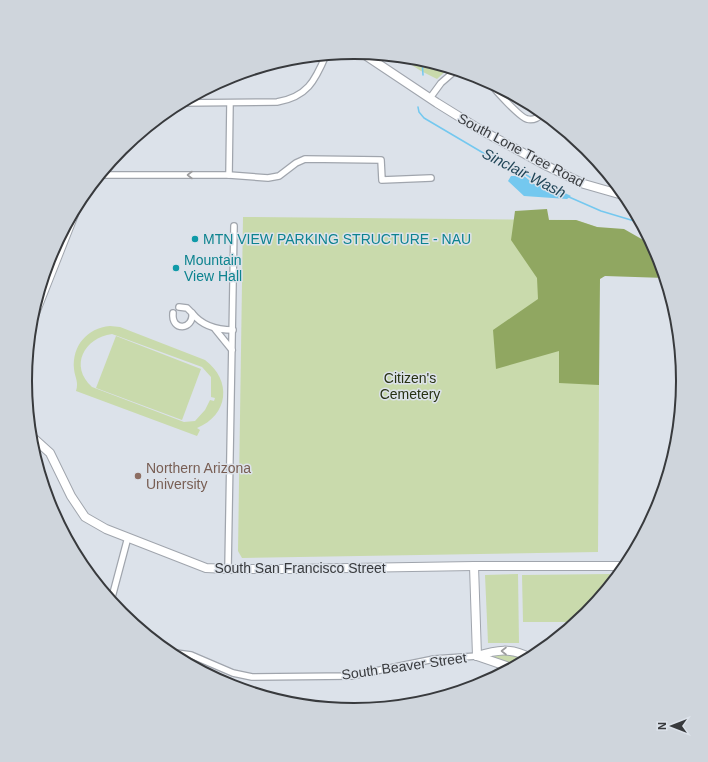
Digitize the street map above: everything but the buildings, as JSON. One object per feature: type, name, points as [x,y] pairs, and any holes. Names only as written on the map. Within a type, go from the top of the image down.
[{"type":"street","name":"South Lone Tree Road","points":[[372,60],[479,129],[568,178],[600,190],[616,194]]},
{"type":"street","points":[[191,103],[277,102],[299,96],[309,88],[323,61]]},
{"type":"street","points":[[430,98],[441,83],[451,74]]},
{"type":"street","points":[[497,93],[524,118],[534,120],[539,117]]},
{"type":"street","points":[[230,103],[230,175]]},
{"type":"street","points":[[107,175],[230,175],[268,178],[279,176],[296,163],[305,160],[381,160],[382,180],[431,178]]},
{"type":"street","points":[[228,570],[234,226]]},
{"type":"street","points":[[179,307],[187,308],[199,321],[215,328],[233,330]]},
{"type":"street","points":[[173,312],[172,319],[176,324],[182,327],[199,321]]},
{"type":"street","points":[[188,324],[192,320],[192,313]]},
{"type":"street","points":[[215,328],[232,350]]},
{"type":"street","name":"South San Francisco Street","points":[[38,442],[50,453],[71,496],[85,517],[106,529],[206,568],[228,570],[474,566],[617,566]]},
{"type":"street","points":[[113,594],[128,537]]},
{"type":"street","points":[[474,566],[477,656]]},
{"type":"street","points":[[477,656],[494,651],[505,650],[524,654]]},
{"type":"street","name":"South Beaver Street","points":[[183,654],[191,655],[233,674],[258,677],[351,676],[434,659],[477,656]]},
{"type":"street","points":[[477,656],[505,665]]},
{"type":"green space","points":[[410,64],[444,72],[437,79]]},
{"type":"green space","points":[[547,209],[549,220],[576,220],[597,227],[624,229],[643,240],[659,278],[605,276],[600,279],[599,385],[559,383],[559,351],[496,369],[493,330],[538,299],[537,278],[511,240],[515,211]]},
{"type":"green space","name":"Citizen's Cemetery","points":[[243,217],[576,220],[597,227],[599,385],[598,552],[242,558],[238,551]]},
{"type":"green space","points":[[102,327],[120,327],[205,360],[214,368],[220,377],[223,387],[221,406],[216,415],[208,422],[197,428],[200,430],[197,436],[76,391],[77,382],[74,361],[78,346],[88,334]],"holes":[[[112,334],[202,367],[211,377],[211,397],[215,398],[214,401],[210,400],[205,410],[195,421],[184,422],[92,387],[85,379],[81,370],[81,362],[87,347],[94,341]]]},
{"type":"green space","points":[[116,336],[201,369],[182,420],[96,388]]},
{"type":"green space","points":[[518,574],[519,643],[488,643],[485,575]]},
{"type":"green space","points":[[610,574],[582,609],[567,622],[523,622],[522,575]]},
{"type":"green space","points":[[512,654],[520,657],[509,663],[494,658],[495,655]]},
{"type":"water","points":[[511,176],[524,176],[534,184],[547,184],[571,196],[567,199],[524,196],[508,181]]},
{"type":"waterway","name":"Sinclair Wash","points":[[422,66],[423,75]]},
{"type":"waterway","name":"Sinclair Wash","points":[[418,107],[419,112],[424,118],[485,154],[502,159],[542,185]]},
{"type":"waterway","name":"Sinclair Wash","points":[[569,197],[601,211],[633,221]]},
{"type":"place","name":"MTN VIEW PARKING STRUCTURE - NAU","points":[[195,239]]},
{"type":"place","name":"Mountain View Hall","points":[[176,268]]},
{"type":"place","name":"Northern Arizona University","points":[[138,476]]}]
